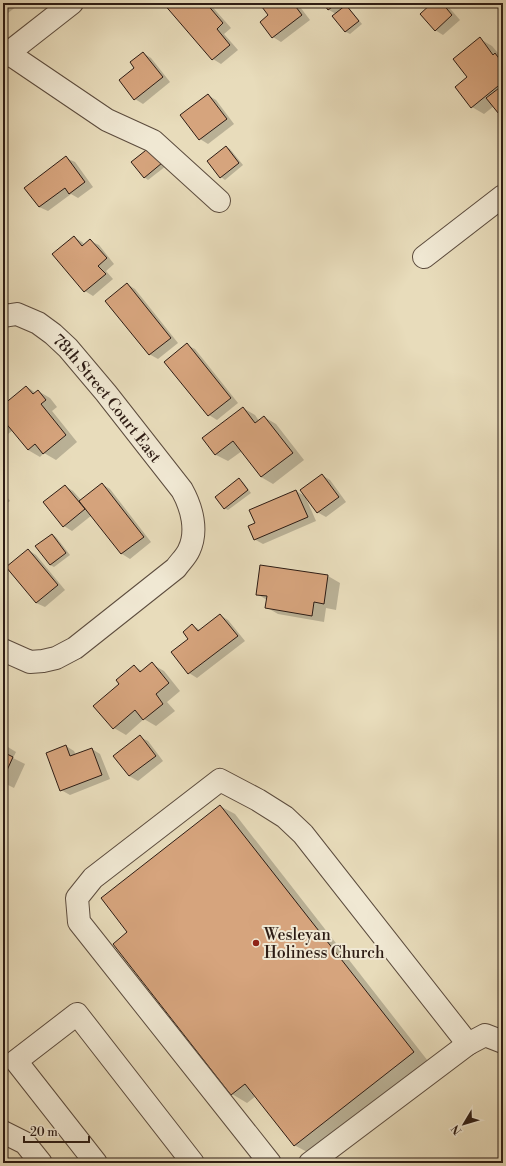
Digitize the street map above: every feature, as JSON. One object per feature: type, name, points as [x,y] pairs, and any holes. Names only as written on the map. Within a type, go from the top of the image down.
[{"type":"street","points":[[72,3],[6,55],[107,120],[153,142],[219,201]]},
{"type":"street","points":[[424,257],[503,196]]},
{"type":"street","name":"78th Street Court East","points":[[3,316],[17,314],[38,322],[68,348],[182,490],[188,501],[194,527],[188,552],[176,568],[75,648],[56,658],[43,661],[30,662],[12,654]]},
{"type":"street","points":[[270,1163],[79,922],[77,898],[93,878],[220,780],[258,800],[285,817],[303,834],[468,1044]]},
{"type":"street","points":[[96,1163],[16,1061],[77,1014],[194,1163]]},
{"type":"street","points":[[310,1163],[468,1044],[485,1035],[503,1042]]},
{"type":"street","points":[[3,1132],[25,1143],[41,1163]]},
{"type":"building","points":[[163,3],[206,3],[223,23],[217,29],[230,45],[212,60]]},
{"type":"building","points":[[259,3],[293,3],[302,15],[272,38],[260,22],[268,15]]},
{"type":"building","points":[[323,3],[338,3],[328,10]]},
{"type":"building","points":[[432,3],[442,3],[452,15],[435,31],[420,14]]},
{"type":"building","points":[[346,5],[359,21],[345,32],[332,16]]},
{"type":"building","points":[[480,37],[493,55],[495,53],[503,64],[503,82],[471,108],[455,87],[467,77],[453,59]]},
{"type":"building","points":[[143,52],[163,77],[134,100],[119,80],[134,68],[130,62]]},
{"type":"building","points":[[503,85],[503,119],[486,98]]},
{"type":"building","points":[[208,94],[227,119],[199,140],[180,115]]},
{"type":"building","points":[[226,146],[239,163],[220,178],[207,161]]},
{"type":"building","points":[[150,147],[162,163],[144,178],[131,162]]},
{"type":"building","points":[[66,156],[85,182],[69,194],[65,188],[39,207],[24,188]]},
{"type":"building","points":[[74,236],[82,246],[90,239],[107,258],[98,266],[106,274],[84,292],[52,254]]},
{"type":"building","points":[[127,283],[171,338],[149,355],[105,301]]},
{"type":"building","points":[[187,343],[231,398],[208,416],[164,362]]},
{"type":"building","points":[[26,386],[33,394],[38,390],[46,400],[41,404],[66,435],[43,454],[35,444],[28,450],[4,421],[3,422],[3,405]]},
{"type":"building","points":[[243,407],[255,423],[264,416],[293,453],[261,477],[233,441],[215,455],[202,438]]},
{"type":"building","points":[[322,474],[339,497],[317,513],[300,490]]},
{"type":"building","points":[[239,478],[248,490],[224,509],[215,497]]},
{"type":"building","points":[[102,483],[144,537],[121,554],[79,501]]},
{"type":"building","points":[[65,485],[85,509],[63,527],[43,502]]},
{"type":"building","points":[[296,490],[308,517],[254,540],[248,526],[255,523],[249,510]]},
{"type":"building","points":[[52,534],[66,553],[50,565],[35,546]]},
{"type":"building","points":[[28,549],[58,585],[36,603],[6,567]]},
{"type":"building","points":[[260,565],[328,575],[324,604],[314,602],[312,616],[265,608],[267,596],[256,595]]},
{"type":"building","points":[[220,614],[238,636],[188,674],[171,652],[188,639],[183,632],[192,624],[198,631]]},
{"type":"building","points":[[152,662],[169,683],[156,694],[163,704],[143,720],[135,710],[113,729],[93,706],[119,684],[116,680],[134,665],[140,672]]},
{"type":"building","points":[[140,735],[156,756],[129,776],[113,756]]},
{"type":"building","points":[[66,745],[70,756],[92,748],[102,775],[60,791],[46,753]]},
{"type":"building","points":[[3,752],[13,757],[3,779]]},
{"type":"building","points":[[220,805],[414,1052],[294,1146],[245,1084],[231,1095],[113,944],[127,932],[101,898]]},
{"type":"place","name":"Wesleyan Holiness Church","points":[[256,943]]}]
